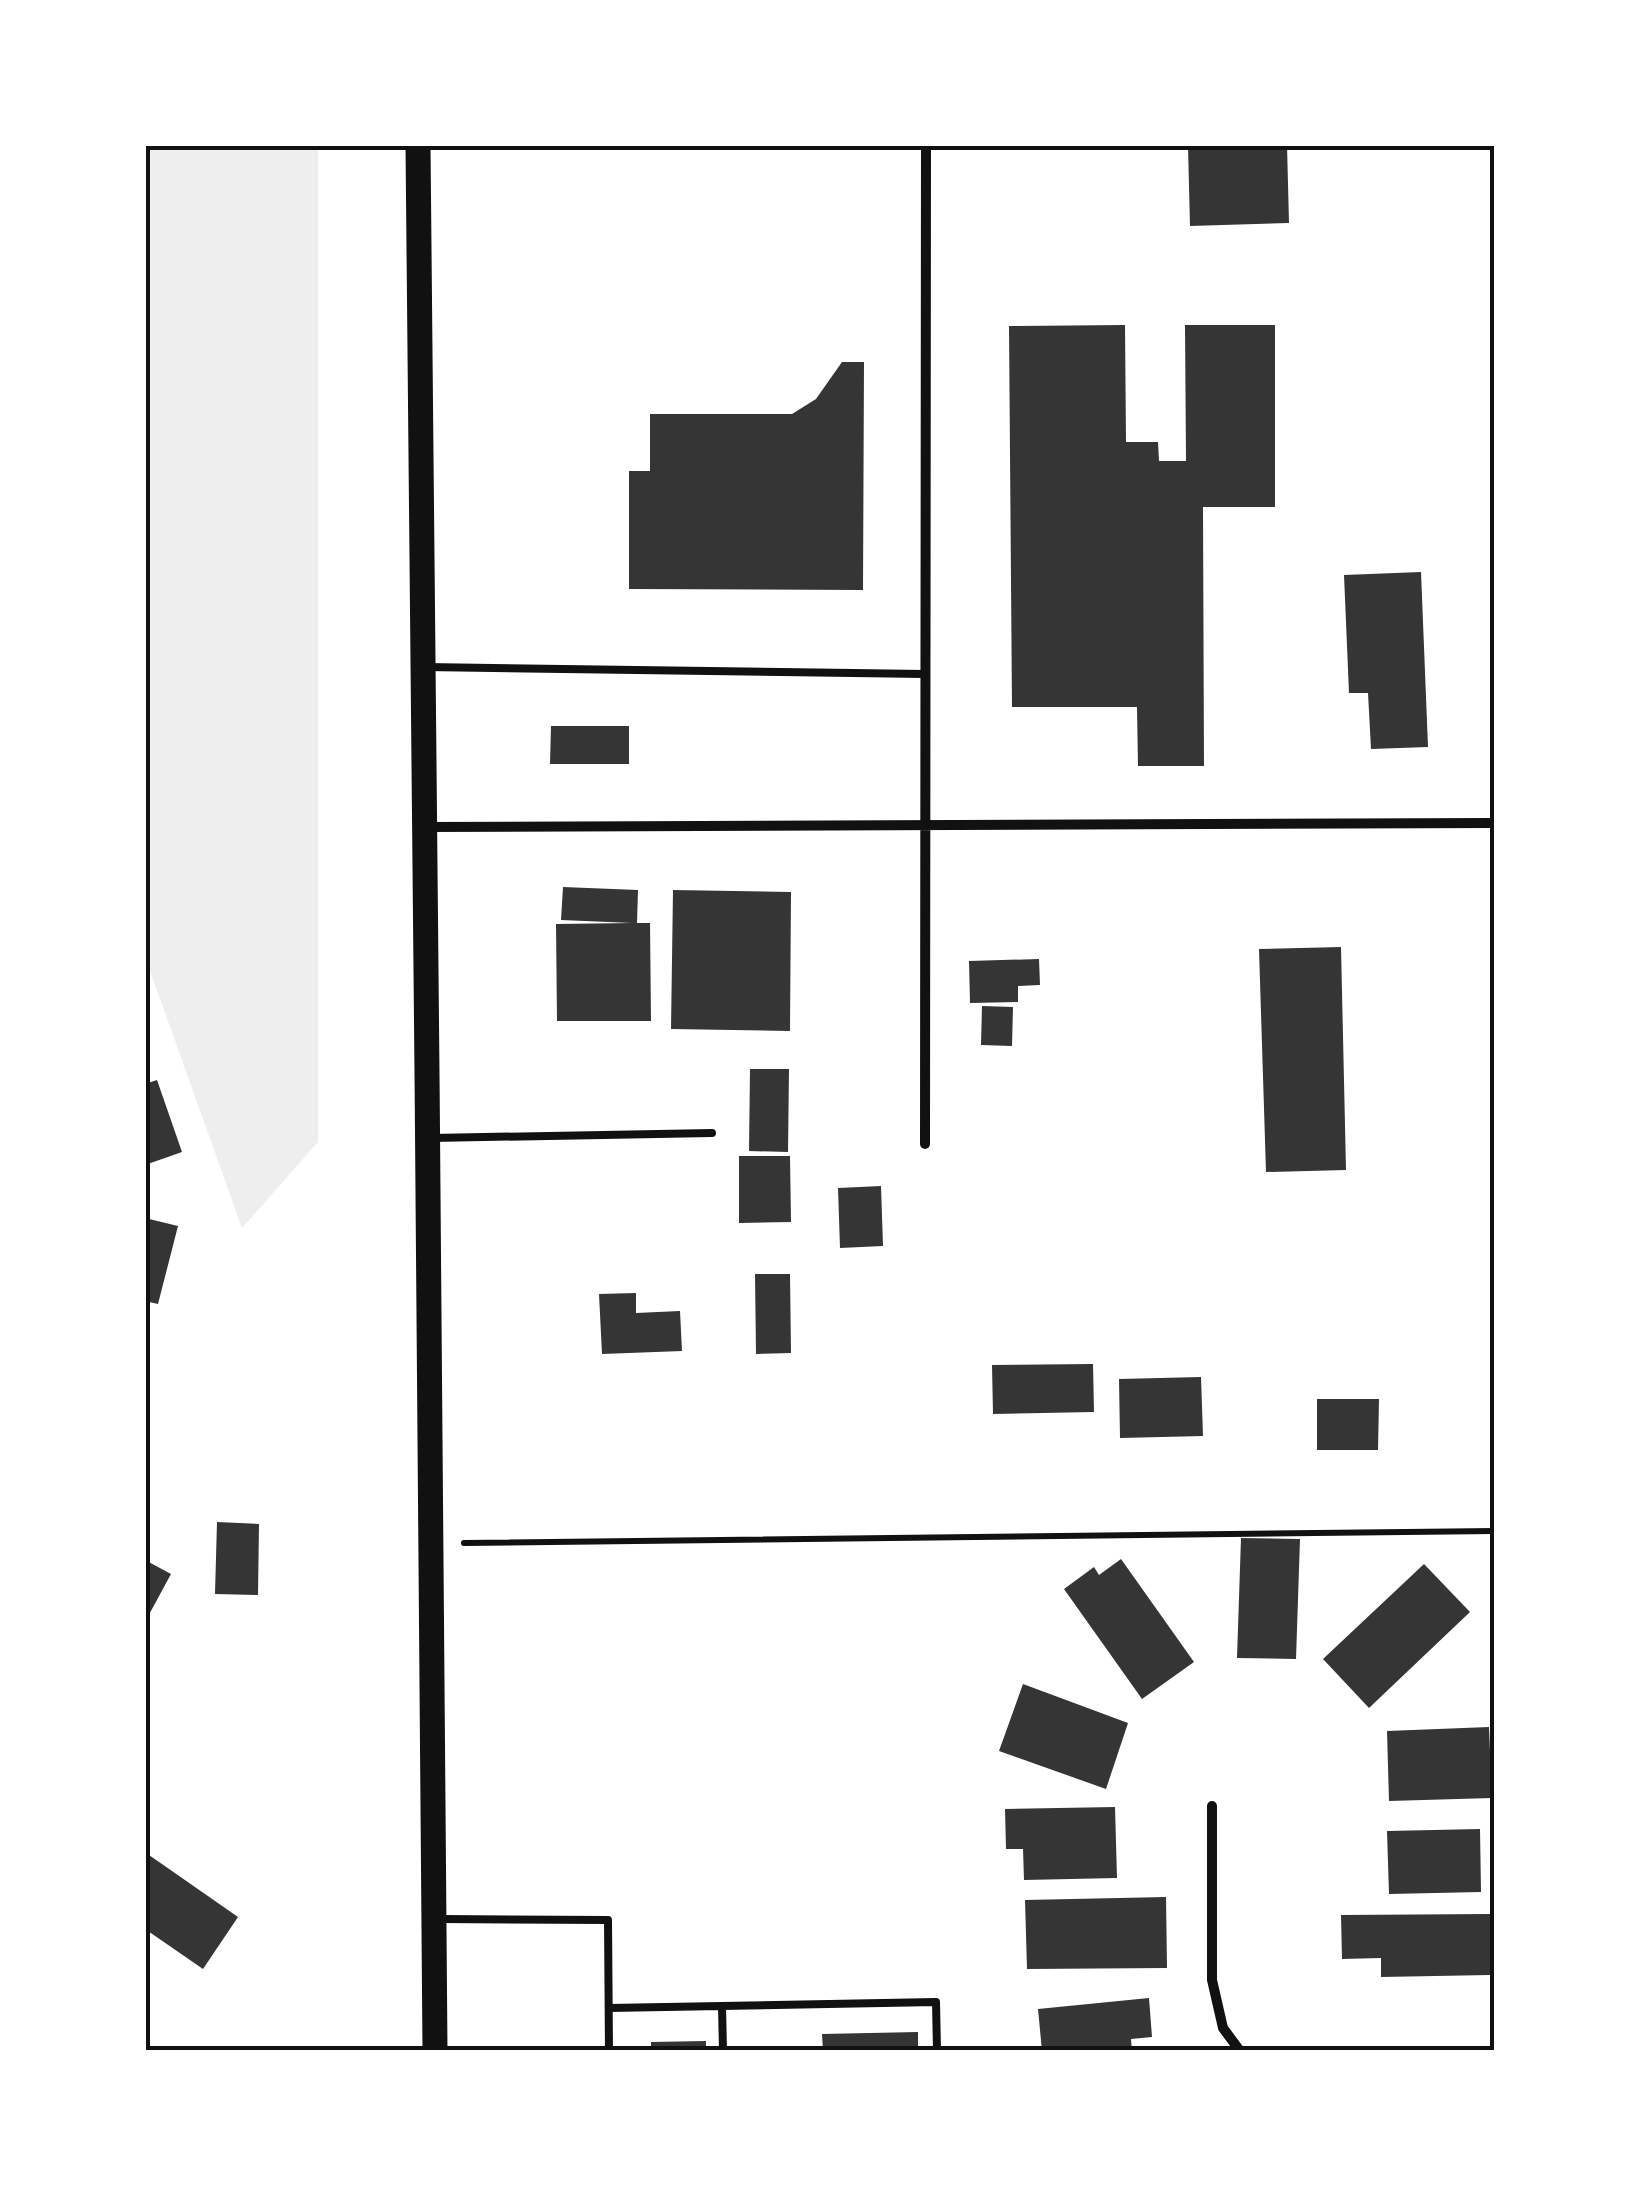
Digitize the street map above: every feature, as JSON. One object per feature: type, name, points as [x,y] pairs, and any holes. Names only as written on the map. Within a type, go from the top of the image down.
[{"type":"main road","points":[[418,145],[435,2051]]},
{"type":"street","points":[[925,1144],[926,145]]},
{"type":"street","points":[[423,827],[1495,823]]},
{"type":"street","points":[[1212,1806],[1212,1980],[1223,2028],[1240,2051]]},
{"type":"lane","points":[[421,667],[925,674]]},
{"type":"lane","points":[[427,1138],[712,1133]]},
{"type":"lane","points":[[434,1919],[608,1920],[608,2051]]},
{"type":"lane","points":[[608,2008],[936,2002],[937,2051]]},
{"type":"lane","points":[[722,2006],[723,2051]]},
{"type":"path","points":[[433,1543],[1495,1531]]},
{"type":"shaded area","points":[[145,145],[318,145],[318,1142],[242,1228],[145,957]]},
{"type":"building","points":[[1287,145],[1289,223],[1190,226],[1188,146]]},
{"type":"building","points":[[1125,325],[1126,442],[1158,442],[1159,461],[1186,461],[1185,325],[1275,325],[1275,507],[1203,507],[1204,766],[1138,766],[1137,707],[1012,707],[1009,326]]},
{"type":"building","points":[[842,362],[864,362],[863,590],[629,589],[629,471],[650,471],[650,414],[792,414],[816,399]]},
{"type":"building","points":[[1421,572],[1428,747],[1371,749],[1368,693],[1349,693],[1344,575]]},
{"type":"building","points":[[551,726],[629,726],[629,764],[550,764]]},
{"type":"building","points":[[563,887],[638,890],[637,923],[650,923],[651,1021],[557,1021],[556,924],[632,923],[561,920]]},
{"type":"building","points":[[673,890],[791,892],[790,1031],[671,1029]]},
{"type":"building","points":[[1341,947],[1346,1170],[1266,1172],[1259,949]]},
{"type":"building","points":[[1039,959],[1040,985],[1018,986],[1018,1002],[970,1003],[969,961]]},
{"type":"building","points":[[982,1006],[1013,1007],[1012,1046],[981,1045]]},
{"type":"building","points":[[750,1069],[789,1069],[788,1152],[749,1151]]},
{"type":"building","points":[[157,1080],[182,1152],[145,1165],[145,1084]]},
{"type":"building","points":[[739,1156],[790,1156],[791,1222],[739,1223]]},
{"type":"building","points":[[881,1186],[883,1246],[840,1248],[838,1188]]},
{"type":"building","points":[[145,1218],[178,1226],[158,1304],[145,1301]]},
{"type":"building","points":[[755,1274],[790,1274],[791,1353],[756,1354]]},
{"type":"building","points":[[636,1293],[636,1313],[680,1311],[682,1351],[602,1354],[599,1294]]},
{"type":"building","points":[[1093,1364],[1094,1412],[993,1414],[992,1365]]},
{"type":"building","points":[[1201,1377],[1203,1436],[1120,1438],[1119,1379]]},
{"type":"building","points":[[1317,1399],[1379,1399],[1378,1450],[1317,1450]]},
{"type":"building","points":[[217,1522],[259,1524],[258,1595],[215,1594]]},
{"type":"building","points":[[1241,1538],[1300,1539],[1296,1659],[1237,1658]]},
{"type":"building","points":[[1121,1559],[1194,1662],[1142,1699],[1064,1589],[1094,1567],[1099,1575]]},
{"type":"building","points":[[145,1560],[171,1574],[145,1622]]},
{"type":"building","points":[[1424,1564],[1470,1612],[1369,1708],[1323,1659]]},
{"type":"building","points":[[1023,1684],[1128,1723],[1106,1789],[999,1751]]},
{"type":"building","points":[[1489,1727],[1492,1798],[1389,1801],[1387,1731]]},
{"type":"building","points":[[1115,1807],[1117,1878],[1024,1880],[1023,1849],[1006,1849],[1005,1809]]},
{"type":"building","points":[[1480,1829],[1481,1892],[1389,1894],[1387,1831]]},
{"type":"building","points":[[149,1855],[238,1917],[203,1969],[145,1929],[145,1862]]},
{"type":"building","points":[[1166,1897],[1167,1968],[1027,1969],[1025,1900]]},
{"type":"building","points":[[1490,1914],[1490,1975],[1381,1977],[1381,1958],[1342,1959],[1341,1915]]},
{"type":"building","points":[[1149,1998],[1152,2037],[1131,2039],[1132,2051],[1042,2051],[1038,2009]]},
{"type":"building","points":[[918,2032],[918,2051],[823,2051],[822,2034]]},
{"type":"building","points":[[706,2041],[706,2051],[651,2051],[651,2042]]}]
